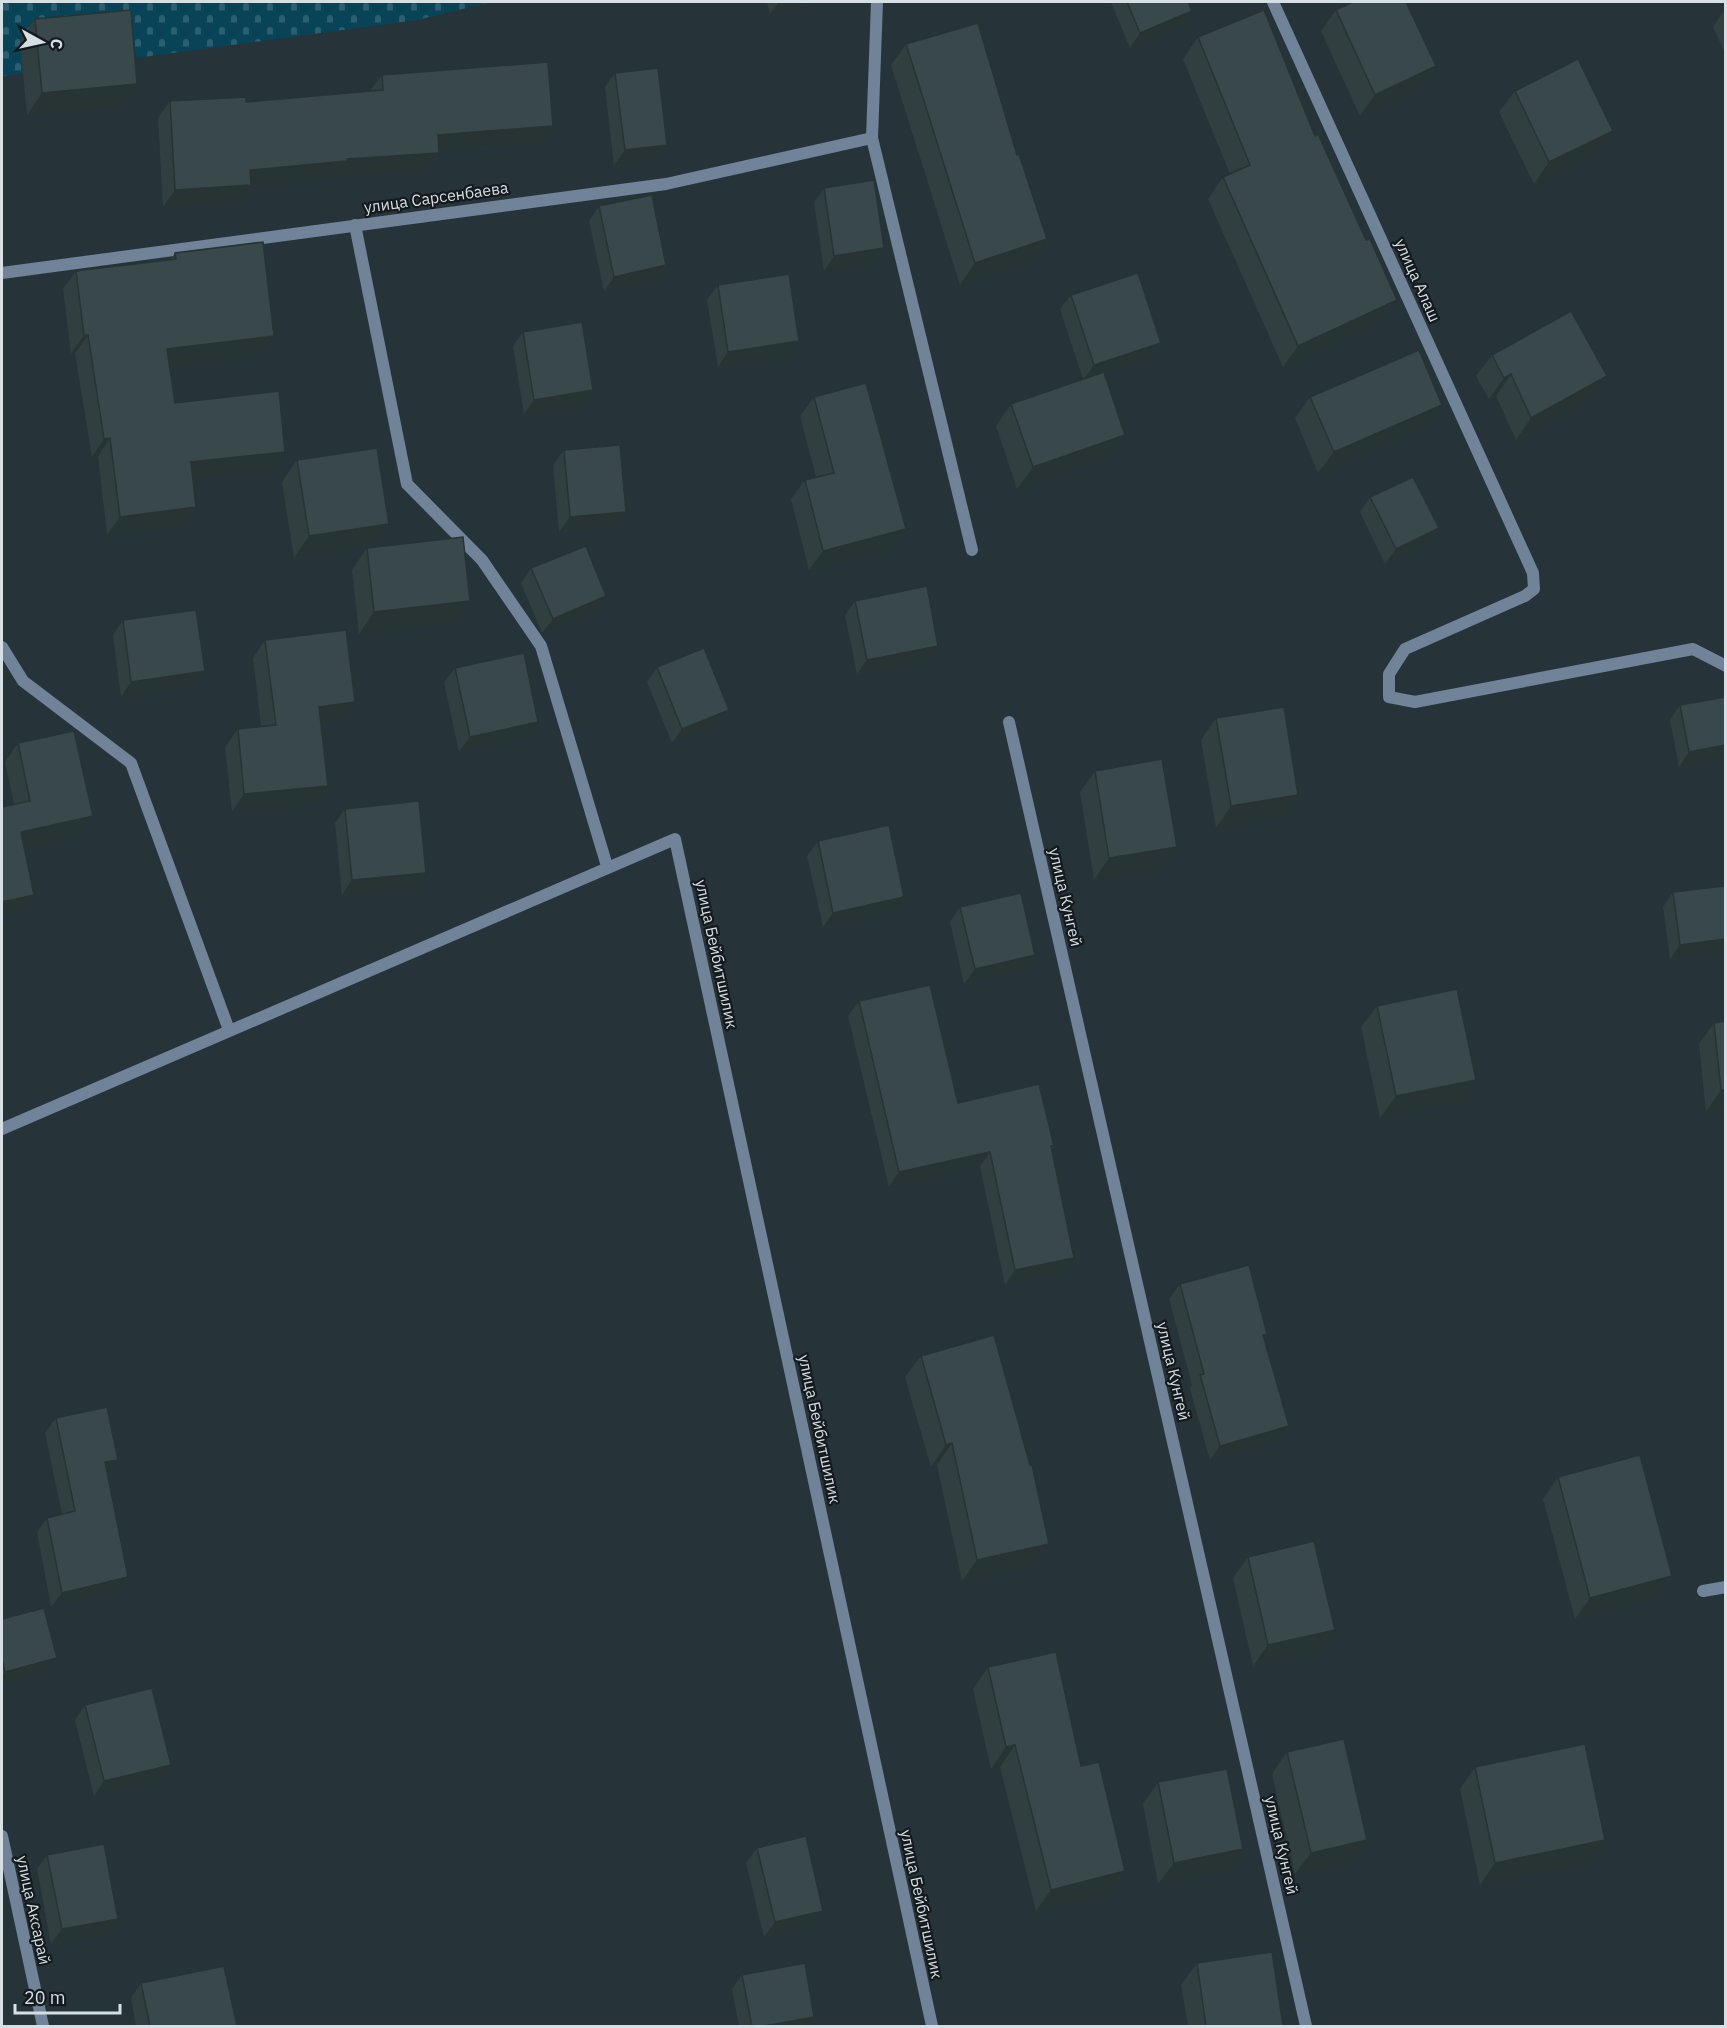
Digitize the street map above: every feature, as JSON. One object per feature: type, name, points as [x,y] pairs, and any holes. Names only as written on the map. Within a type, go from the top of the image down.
[{"type":"street","points":[[877,2],[872,138],[972,550]]},
{"type":"street","name":"улица Алаш","points":[[1274,2],[1533,573],[1534,589],[1525,597],[1405,649],[1389,674],[1389,697],[1415,702],[1693,649],[1725,666]]},
{"type":"street","name":"улица Сарсенбаева","points":[[2,273],[666,184],[872,138]]},
{"type":"street","points":[[2,1130],[607,866],[541,646],[482,560],[407,484],[355,225]]},
{"type":"street","points":[[2,647],[23,681],[131,763],[229,1030]]},
{"type":"street","name":"улица Кунгей","points":[[1009,722],[1306,2026]]},
{"type":"street","name":"улица Бейбитшилик","points":[[607,866],[675,839],[932,2026]]},
{"type":"street","points":[[1703,1592],[1725,1587]]},
{"type":"street","name":"улица Аксарай","points":[[2,1836],[43,2026]]},
{"type":"green space","points":[[2,2],[491,2],[417,20],[2,76]]},
{"type":"building","points":[[1127,2],[1188,2],[1192,11],[1140,33]]},
{"type":"building","points":[[1353,2],[1406,2],[1436,66],[1375,95],[1336,10]]},
{"type":"building","points":[[131,10],[137,84],[42,93],[35,19]]},
{"type":"building","points":[[1264,10],[1315,136],[1318,134],[1366,240],[1370,239],[1397,300],[1298,346],[1223,177],[1250,165],[1198,37]]},
{"type":"building","points":[[978,23],[1017,155],[1019,154],[1047,239],[975,263],[906,44]]},
{"type":"building","points":[[1578,59],[1613,131],[1549,162],[1515,91]]},
{"type":"building","points":[[548,62],[553,126],[438,135],[439,153],[347,159],[347,161],[250,170],[251,185],[175,190],[170,101],[246,97],[246,102],[383,90],[382,75]]},
{"type":"building","points":[[658,68],[667,145],[625,150],[615,73]]},
{"type":"building","points":[[874,180],[884,248],[834,256],[824,188]]},
{"type":"building","points":[[652,195],[666,265],[614,277],[599,206]]},
{"type":"building","points":[[263,242],[274,336],[167,349],[175,403],[279,391],[285,452],[191,462],[196,507],[120,517],[110,438],[104,439],[88,335],[84,335],[76,271],[176,259],[175,253]]},
{"type":"building","points":[[1138,273],[1161,343],[1094,365],[1071,295]]},
{"type":"building","points":[[789,274],[799,341],[728,352],[718,285]]},
{"type":"building","points":[[1571,311],[1607,376],[1531,418],[1511,374],[1504,378],[1492,355]]},
{"type":"building","points":[[582,322],[593,390],[534,400],[523,332]]},
{"type":"building","points":[[1419,350],[1442,405],[1334,452],[1310,397]]},
{"type":"building","points":[[1104,372],[1125,435],[1033,467],[1011,404]]},
{"type":"building","points":[[866,383],[906,529],[823,551],[805,480],[834,473],[814,397]]},
{"type":"building","points":[[620,445],[626,512],[570,517],[564,450]]},
{"type":"building","points":[[377,448],[389,524],[309,536],[297,460]]},
{"type":"building","points":[[1413,477],[1439,528],[1396,549],[1370,497]]},
{"type":"building","points":[[463,537],[470,601],[374,612],[367,548]]},
{"type":"building","points":[[586,546],[606,596],[553,619],[531,568]]},
{"type":"building","points":[[927,586],[938,646],[867,660],[855,601]]},
{"type":"building","points":[[196,610],[205,671],[131,682],[123,620]]},
{"type":"building","points":[[346,630],[355,702],[319,707],[328,786],[244,794],[238,729],[276,725],[265,640]]},
{"type":"building","points":[[704,648],[729,710],[682,729],[657,667]]},
{"type":"building","points":[[524,653],[538,722],[470,737],[455,668]]},
{"type":"building","points":[[1725,697],[1725,745],[1689,752],[1680,705]]},
{"type":"building","points":[[1284,707],[1298,795],[1231,806],[1216,718]]},
{"type":"building","points":[[74,731],[93,816],[21,832],[34,895],[2,902],[2,807],[30,801],[18,743]]},
{"type":"building","points":[[1162,759],[1177,847],[1109,858],[1095,771]]},
{"type":"building","points":[[419,801],[426,873],[352,880],[345,809]]},
{"type":"building","points":[[889,825],[904,897],[833,913],[818,841]]},
{"type":"building","points":[[1725,886],[1725,939],[1680,945],[1673,892]]},
{"type":"building","points":[[1021,893],[1035,955],[975,969],[960,907]]},
{"type":"building","points":[[930,985],[958,1103],[1039,1084],[1054,1146],[1051,1146],[1074,1258],[1015,1270],[990,1152],[899,1172],[859,1001]]},
{"type":"building","points":[[1457,989],[1476,1080],[1396,1096],[1377,1006]]},
{"type":"building","points":[[1725,1021],[1725,1090],[1721,1090],[1714,1023]]},
{"type":"building","points":[[1249,1265],[1267,1334],[1263,1335],[1289,1426],[1220,1446],[1200,1375],[1204,1374],[1180,1284]]},
{"type":"building","points":[[994,1335],[1030,1465],[1032,1465],[1049,1544],[977,1560],[952,1443],[946,1445],[921,1356]]},
{"type":"building","points":[[107,1407],[118,1460],[105,1462],[128,1577],[62,1593],[47,1518],[75,1511],[56,1418]]},
{"type":"building","points":[[1640,1455],[1672,1576],[1590,1598],[1558,1477]]},
{"type":"building","points":[[1314,1541],[1335,1630],[1268,1645],[1248,1557]]},
{"type":"building","points":[[44,1608],[57,1658],[5,1672],[2,1659],[2,1619]]},
{"type":"building","points":[[1056,1652],[1081,1766],[1099,1762],[1125,1871],[1051,1890],[1015,1745],[1006,1747],[988,1667]]},
{"type":"building","points":[[152,1688],[171,1765],[104,1781],[85,1705]]},
{"type":"building","points":[[1344,1739],[1367,1840],[1311,1853],[1287,1752]]},
{"type":"building","points":[[1585,1744],[1605,1840],[1495,1863],[1475,1767]]},
{"type":"building","points":[[1227,1769],[1243,1849],[1174,1863],[1158,1782]]},
{"type":"building","points":[[806,1836],[823,1911],[775,1922],[757,1848]]},
{"type":"building","points":[[104,1844],[118,1919],[62,1929],[47,1855]]},
{"type":"building","points":[[1272,1952],[1283,2026],[1206,2026],[1197,1963]]},
{"type":"building","points":[[805,1963],[814,2017],[752,2026],[742,1975]]},
{"type":"building","points":[[224,1966],[237,2026],[150,2026],[141,1983]]}]
